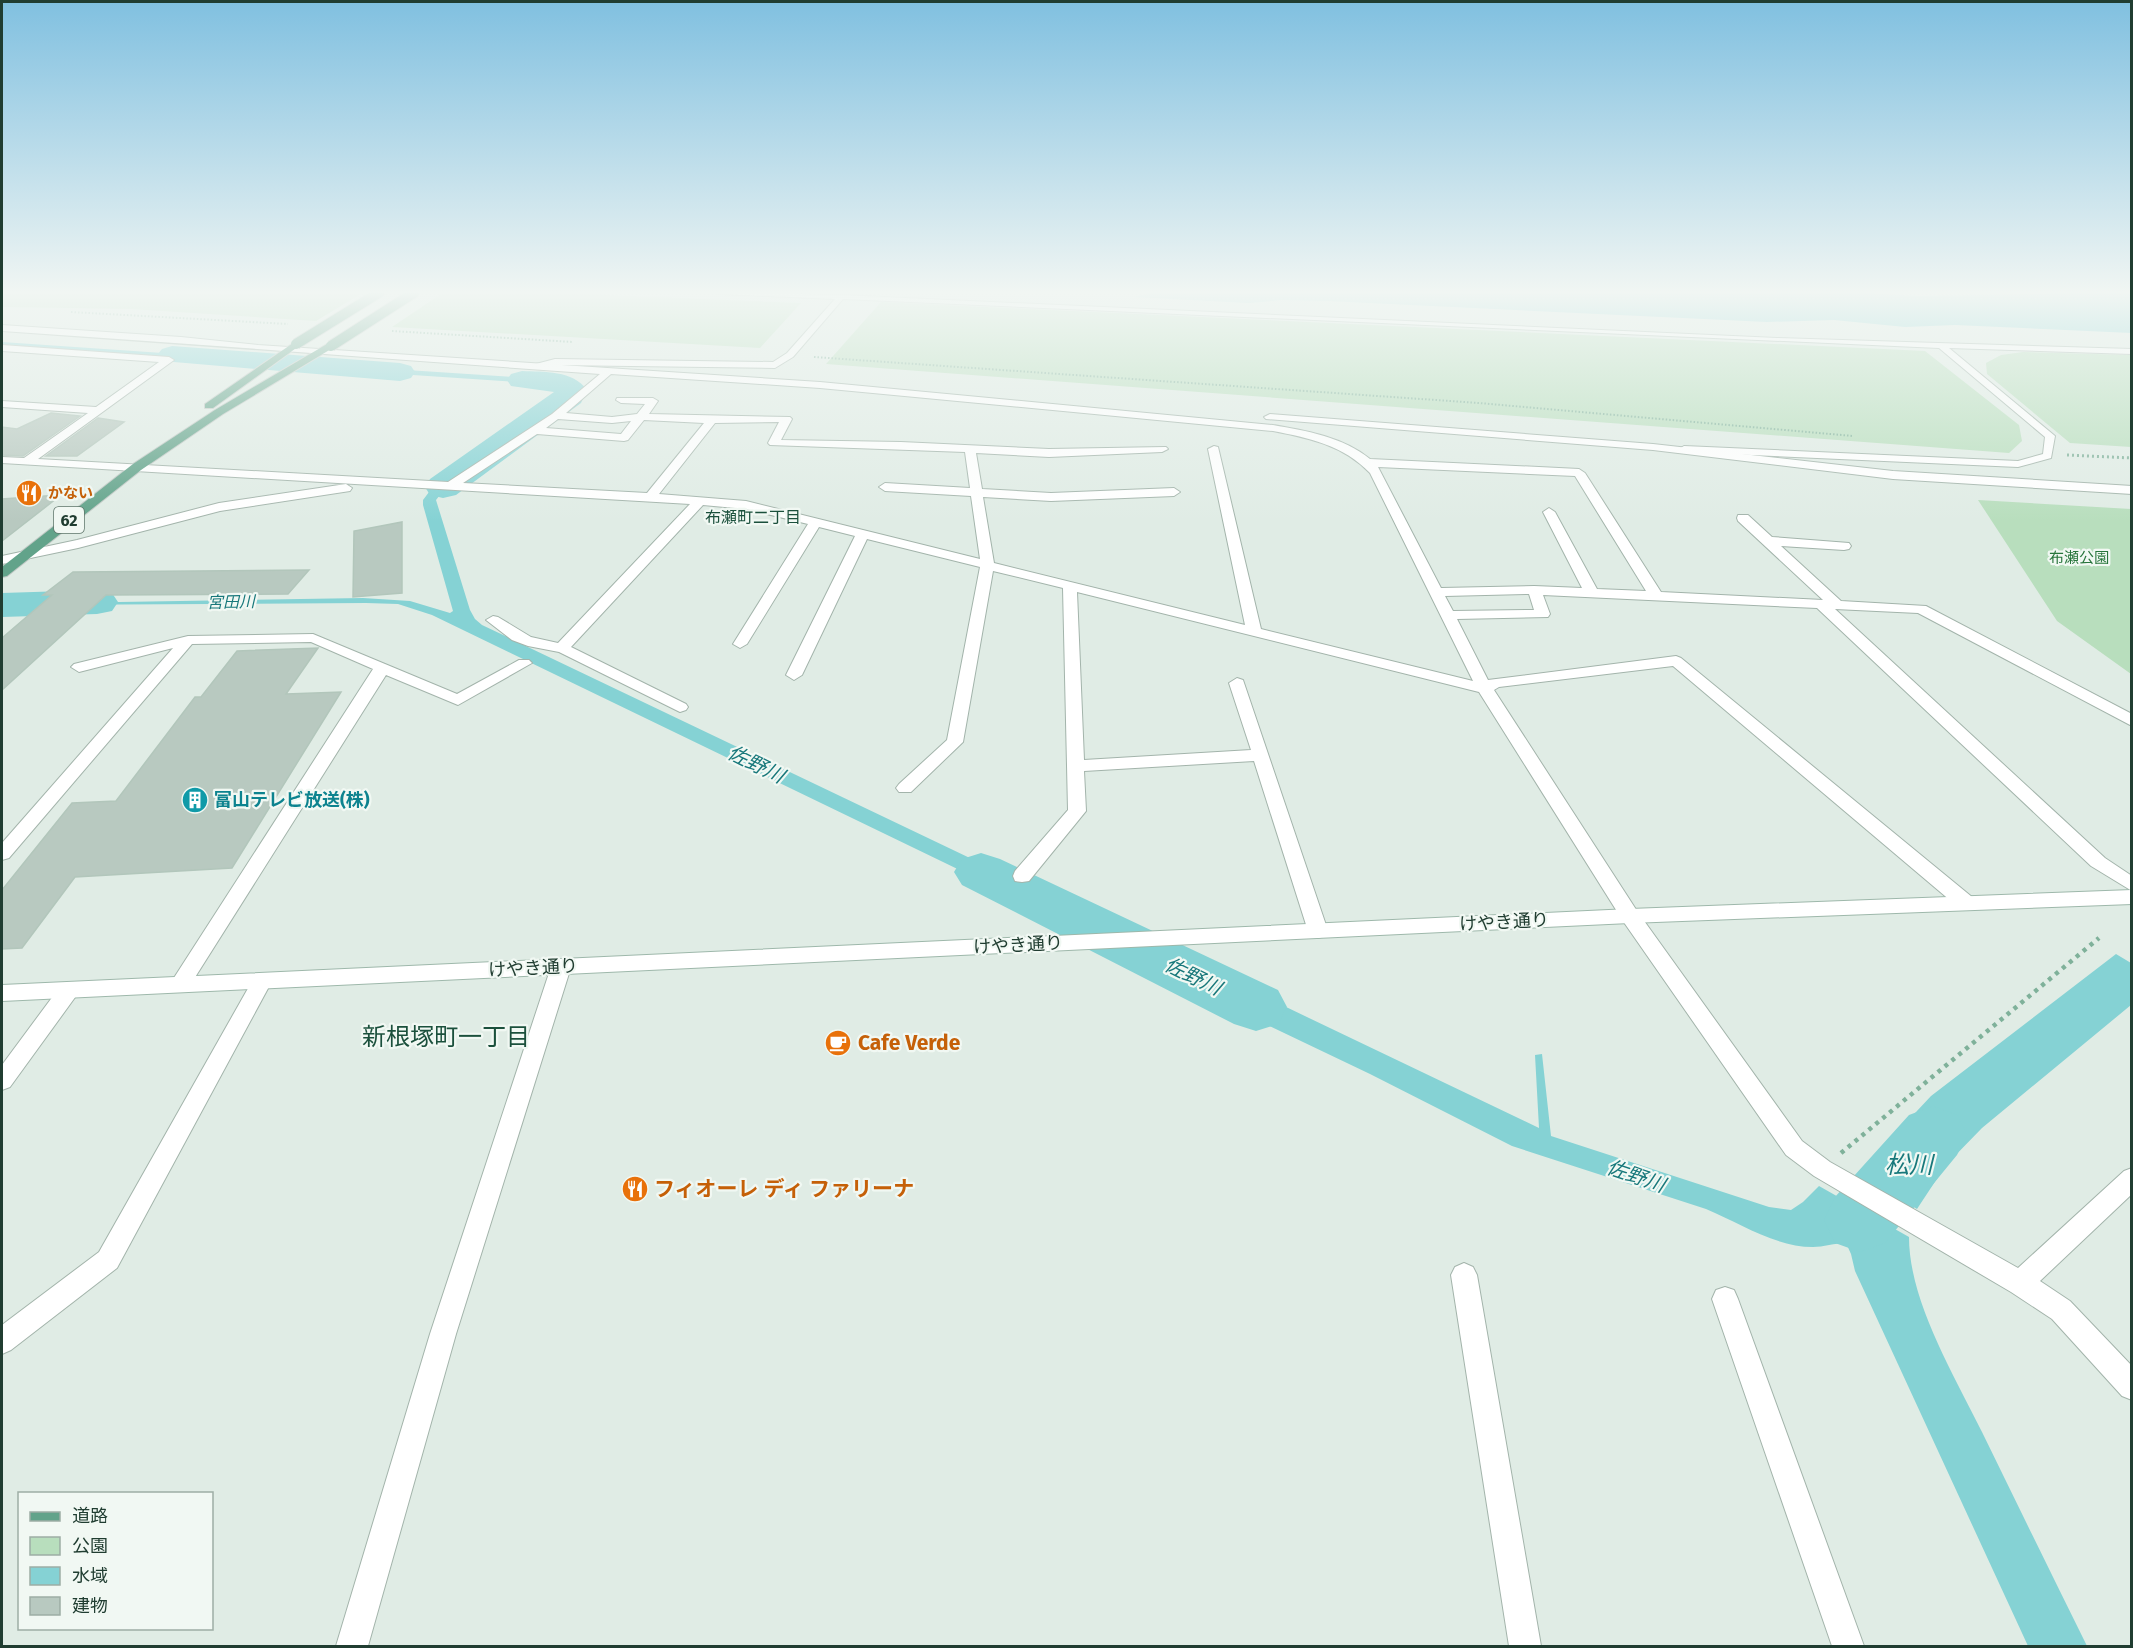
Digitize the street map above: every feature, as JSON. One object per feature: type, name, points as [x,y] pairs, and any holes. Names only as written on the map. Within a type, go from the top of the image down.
[{"type":"main road","name":"62","points":[[137,467],[176,430],[261,369]]},
{"type":"main road","name":"62","points":[[2,573],[137,467],[219,412],[292,369]]},
{"type":"street","points":[[27,461],[156,369]]},
{"type":"street","points":[[594,369],[820,385],[1274,428],[1330,441],[1359,454],[1376,471],[1485,689],[1630,916],[1794,1148],[1822,1169],[1937,1238],[2020,1283],[2061,1310],[2132,1386]]},
{"type":"street","points":[[450,486],[556,416],[610,370]]},
{"type":"street","points":[[967,399],[1078,403],[1653,447],[1893,475],[2132,490]]},
{"type":"street","points":[[534,430],[624,438],[653,401],[621,400]]},
{"type":"street","points":[[2,404],[98,410]]},
{"type":"street","points":[[556,416],[612,420],[641,417],[712,420],[786,418],[774,443],[1049,453],[1162,449]]},
{"type":"street","points":[[650,497],[712,420]]},
{"type":"street","points":[[905,788],[954,742],[987,564],[970,449]]},
{"type":"street","points":[[1214,449],[1254,631]]},
{"type":"street","points":[[2,460],[650,497],[746,505],[1485,689],[1495,683],[1676,661],[1965,902]]},
{"type":"street","points":[[1369,463],[1579,473],[1656,596]]},
{"type":"street","points":[[2,560],[78,544],[219,507],[382,483]]},
{"type":"street","points":[[885,487],[1051,497],[1174,492]]},
{"type":"street","points":[[562,648],[700,501]]},
{"type":"street","points":[[1549,512],[1592,593]]},
{"type":"street","points":[[1743,518],[1829,605],[2098,862],[2132,885]]},
{"type":"street","points":[[740,644],[816,521]]},
{"type":"street","points":[[794,675],[863,534]]},
{"type":"street","points":[[1768,541],[1844,546]]},
{"type":"street","points":[[1022,876],[1077,811],[1070,584]]},
{"type":"street","points":[[1436,592],[1534,590],[1921,609],[2132,721]]},
{"type":"street","points":[[1448,615],[1543,614],[1534,590]]},
{"type":"street","points":[[493,620],[514,637],[542,646],[562,648],[680,707]]},
{"type":"street","points":[[79,667],[188,640],[313,638],[458,700],[524,663]]},
{"type":"street","points":[[2,854],[188,640]]},
{"type":"street","points":[[180,984],[382,668]]},
{"type":"street","points":[[1237,683],[1318,931]]},
{"type":"street","points":[[1076,766],[1261,755]]},
{"type":"street","name":"けやき通り","points":[[2,993],[1630,916],[2132,897]]},
{"type":"street","points":[[352,1647],[443,1334],[561,967]]},
{"type":"street","points":[[2,1341],[108,1260],[262,981]]},
{"type":"street","points":[[2,1081],[69,990]]},
{"type":"street","points":[[2020,1283],[2132,1178]]},
{"type":"street","points":[[1464,1275],[1525,1647]]},
{"type":"street","points":[[1725,1299],[1848,1647]]},
{"type":"lane","points":[[1653,447],[2018,464],[2048,456],[2050,436],[1969,369]]},
{"type":"path","points":[[991,369],[1456,401],[1859,437]]},
{"type":"path","points":[[2049,454],[2132,458]]},
{"type":"path","points":[[1822,1169],[2099,938]]},
{"type":"green space","points":[[891,369],[1948,369],[2019,425],[2022,441],[2009,453]]},
{"type":"green space","points":[[1987,369],[2131,369],[2131,447],[2070,443],[1987,374]]},
{"type":"green space","name":"布瀬公園","points":[[1978,500],[2131,509],[2131,674],[2057,621]]},
{"type":"water","points":[[323,369],[390,369],[560,380],[572,384],[577,393],[565,405],[553,405],[564,397],[564,391],[559,386],[549,384]]},
{"type":"water","points":[[432,488],[444,490],[436,500],[470,610],[482,625],[1062,902],[1032,905],[432,615],[398,604],[29,605],[25,608],[22,605],[33,600],[59,603],[363,598],[410,601],[450,613],[453,611],[423,505],[423,500]]},
{"type":"water","name":"松川","points":[[2116,954],[2131,963],[2131,1005],[1982,1128],[1946,1165],[1917,1209],[1858,1174],[1931,1096]]},
{"type":"water","points":[[1217,974],[1539,1128],[1535,1055],[1542,1054],[1551,1136],[1769,1207],[1791,1210],[1819,1186],[1909,1237],[1916,1286],[1935,1337],[2087,1646],[2028,1646],[1855,1271],[1846,1243],[1813,1247],[1771,1239],[1706,1209],[1512,1146],[1370,1074],[1167,977]]},
{"type":"building","points":[[51,413],[80,416],[23,456],[2,455],[2,427],[17,429]]},
{"type":"building","points":[[98,418],[124,422],[77,456],[46,456]]},
{"type":"building","points":[[61,495],[2,541],[2,499]]},
{"type":"building","points":[[402,522],[402,593],[353,597],[354,531]]},
{"type":"building","points":[[309,570],[288,594],[106,595],[2,690],[2,638],[52,595],[43,595],[73,572]]},
{"type":"building","name":"富山テレビ放送(株)","points":[[318,648],[286,694],[341,692],[232,868],[75,877],[22,948],[2,949],[2,890],[72,803],[116,801],[195,697],[201,697],[237,651]]},
{"type":"waterway","name":"佐野川","points":[[359,369],[400,372]]},
{"type":"waterway","name":"佐野川","points":[[443,487],[570,396],[571,390],[564,385],[522,380]]},
{"type":"waterway","name":"宮田川","points":[[2,605],[97,602]]},
{"type":"waterway","name":"佐野川","points":[[981,872],[1256,1007]]},
{"type":"waterway","name":"松川","points":[[1860,1220],[1933,1135]]},
{"type":"place","name":"かない","points":[[29,493]]},
{"type":"place","name":"富山テレビ放送(株)","points":[[195,800]]},
{"type":"place","name":"Cafe Verde","points":[[838,1043]]},
{"type":"place","name":"フィオーレ ディ ファリーナ","points":[[635,1189]]},
{"type":"district","name":"布瀬町二丁目","points":[[753,517]]},
{"type":"district","name":"新根塚町一丁目","points":[[446,1037]]}]
